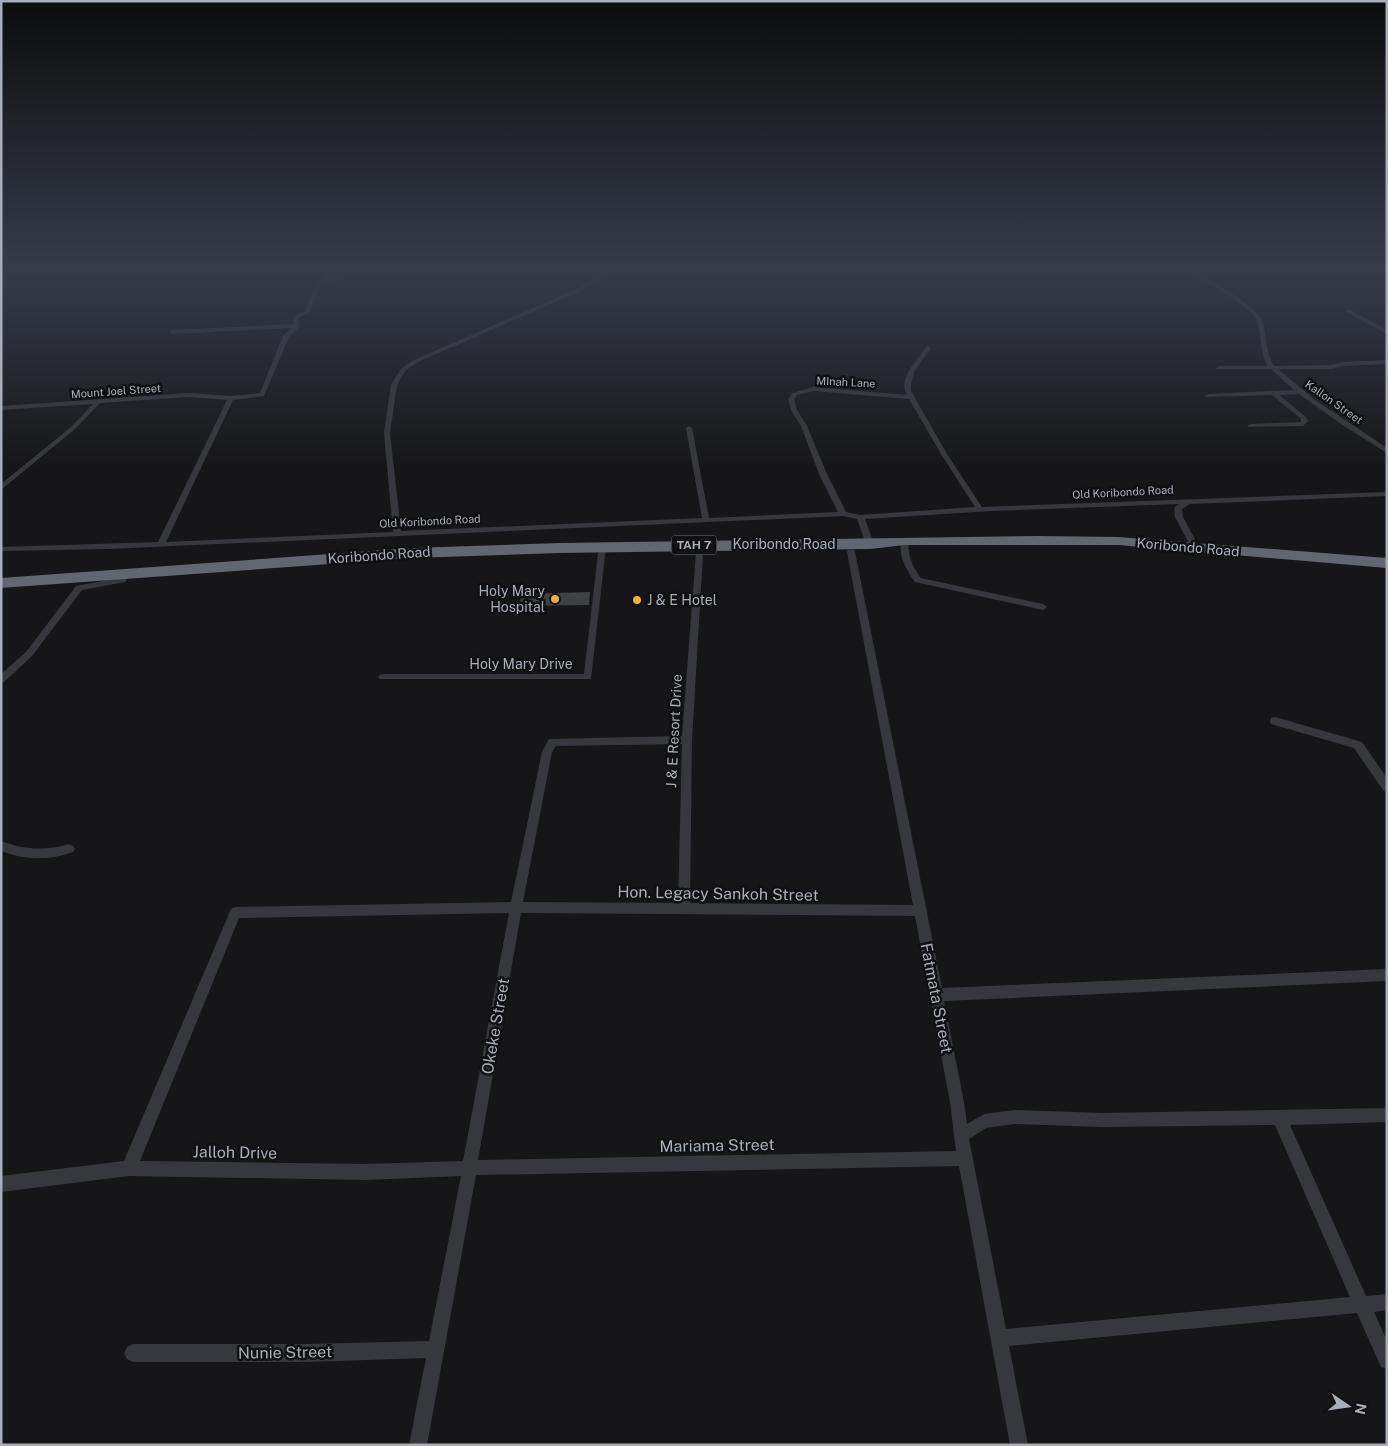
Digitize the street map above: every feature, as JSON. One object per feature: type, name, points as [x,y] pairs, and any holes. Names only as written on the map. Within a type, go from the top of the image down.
[{"type":"highway","name":"Koribondo Road","points":[[1,583],[126,572],[412,553],[602,547],[732,550],[905,541],[1118,541],[1195,546],[1234,552],[1387,563]]},
{"type":"street","name":"Mount Joel Street","points":[[1,408],[97,403],[147,397],[189,395],[231,398],[262,395],[287,335]]},
{"type":"street","points":[[397,534],[388,433],[394,385],[403,370],[416,361],[474,335]]},
{"type":"street","points":[[1262,335],[1265,354],[1272,367]]},
{"type":"street","points":[[928,348],[926,354],[909,372],[906,383],[910,397],[980,510]]},
{"type":"street","points":[[1219,368],[1332,367],[1343,364],[1387,362]]},
{"type":"street","name":"Kallon Street","points":[[1272,367],[1302,392],[1387,451]]},
{"type":"street","name":"MInah Lane","points":[[843,514],[822,474],[804,426],[794,410],[791,399],[795,394],[813,390],[910,397]]},
{"type":"street","points":[[1208,396],[1302,392]]},
{"type":"street","points":[[1250,426],[1303,424],[1306,421],[1274,394]]},
{"type":"street","points":[[161,544],[231,398]]},
{"type":"street","points":[[1,488],[73,428],[97,403]]},
{"type":"street","points":[[689,428],[706,520]]},
{"type":"street","name":"Old Koribondo Road","points":[[1,550],[843,514],[860,517],[1195,500],[1387,494]]},
{"type":"street","points":[[1195,500],[1185,502],[1178,508],[1179,517],[1195,546]]},
{"type":"street","points":[[860,517],[870,544]]},
{"type":"street","points":[[905,541],[904,550],[910,569],[918,580],[1043,607]]},
{"type":"street","name":"Holy Mary Drive","points":[[383,677],[588,678],[602,547]]},
{"type":"street","name":"Fatmata Street","points":[[850,552],[957,1102],[961,1136],[1019,1445]]},
{"type":"street","name":"J & E Resort Drive","points":[[684,909],[687,740],[699,554]]},
{"type":"street","points":[[1,680],[29,654],[79,588],[122,580],[126,572]]},
{"type":"street","points":[[1274,721],[1358,745],[1383,776],[1387,787]]},
{"type":"street","name":"Okeke Street","points":[[418,1445],[516,907],[547,752],[553,742],[687,740]]},
{"type":"street","points":[[1,846],[30,855],[49,855],[69,849]]},
{"type":"street","name":"Hon. Legacy Sankoh Street","points":[[129,1168],[235,912],[516,907],[920,911]]},
{"type":"street","points":[[936,995],[1387,975]]},
{"type":"street","points":[[961,1136],[984,1121],[1014,1117],[1103,1120],[1387,1115]]},
{"type":"street","points":[[1279,1118],[1387,1362]]},
{"type":"street","name":"Mariama Street","points":[[469,1168],[966,1158]]},
{"type":"street","name":"Jalloh Drive","points":[[1,1184],[129,1168],[366,1172],[469,1168]]},
{"type":"street","points":[[999,1338],[1387,1302]]},
{"type":"street","name":"Nunie Street","points":[[133,1353],[307,1353],[437,1349]]},
{"type":"building","name":"Holy Mary Hospital","points":[[590,592],[589,605],[519,606],[522,594]]},
{"type":"place","name":"Holy Mary Hospital","points":[[555,599]]},
{"type":"place","name":"J & E Hotel","points":[[637,600]]}]
